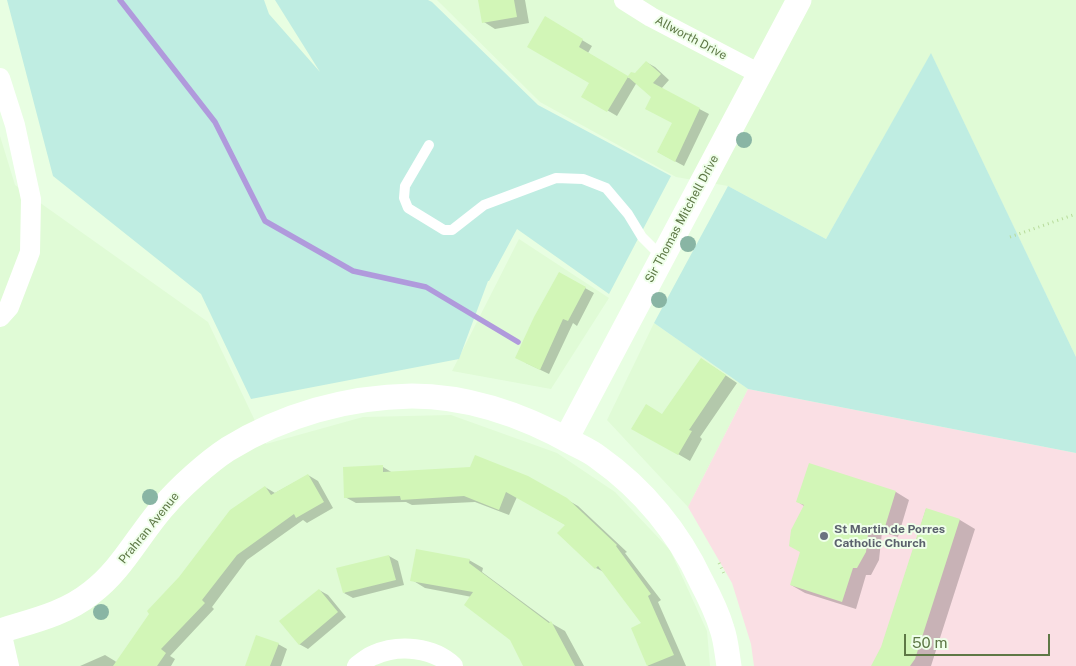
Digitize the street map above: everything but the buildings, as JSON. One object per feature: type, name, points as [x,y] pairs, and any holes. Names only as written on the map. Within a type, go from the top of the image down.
[{"type":"street","name":"Allworth Drive","points":[[624,0],[651,17],[760,74]]},
{"type":"street","name":"Sir Thomas Mitchell Drive","points":[[566,439],[799,0]]},
{"type":"street","points":[[0,78],[15,125],[30,199],[30,252],[8,307],[0,317]]},
{"type":"street","name":"Prahran Avenue","points":[[0,631],[59,612],[78,603],[92,593],[111,576],[163,506],[226,450],[268,427],[310,411],[369,399],[414,396],[458,401],[497,409],[533,422],[599,458],[636,489],[663,518],[690,556],[711,600],[722,629],[729,666]]},
{"type":"street","points":[[0,631],[9,666]]},
{"type":"street","points":[[357,666],[374,655],[399,648],[425,650],[448,661],[453,666]]},
{"type":"lane","points":[[429,145],[405,186],[404,198],[408,208],[444,230],[452,230],[484,205],[556,178],[583,179],[606,188],[628,214],[642,237],[662,257]]},
{"type":"path","points":[[1010,237],[1076,214]]},
{"type":"shaded area","points":[[7,0],[264,0],[269,14],[320,72],[275,0],[428,0],[538,105],[671,176],[609,294],[517,229],[488,281],[459,359],[251,399],[201,294],[53,176]]},
{"type":"shaded area","points":[[437,0],[1076,0],[1076,357],[931,54],[826,239],[728,186],[676,177],[540,102]]},
{"type":"shaded area","points":[[931,53],[1076,357],[1076,453],[748,389],[654,323],[728,186],[826,239]]},
{"type":"shaded area","points":[[0,136],[15,185],[208,322],[266,444],[363,417],[451,415],[557,453],[615,492],[670,550],[707,631],[710,666],[0,666]]},
{"type":"shaded area","points":[[519,239],[609,298],[551,389],[452,371]]},
{"type":"shaded area","points":[[654,323],[748,389],[688,507],[607,420]]},
{"type":"shaded area","points":[[748,389],[1076,453],[1076,666],[754,666],[751,644],[732,583],[688,507]]},
{"type":"waterway","points":[[120,0],[215,122],[265,221],[353,271],[426,287],[518,342]]},
{"type":"place","name":"St Martin de Porres Catholic Church","points":[[824,536]]}]
